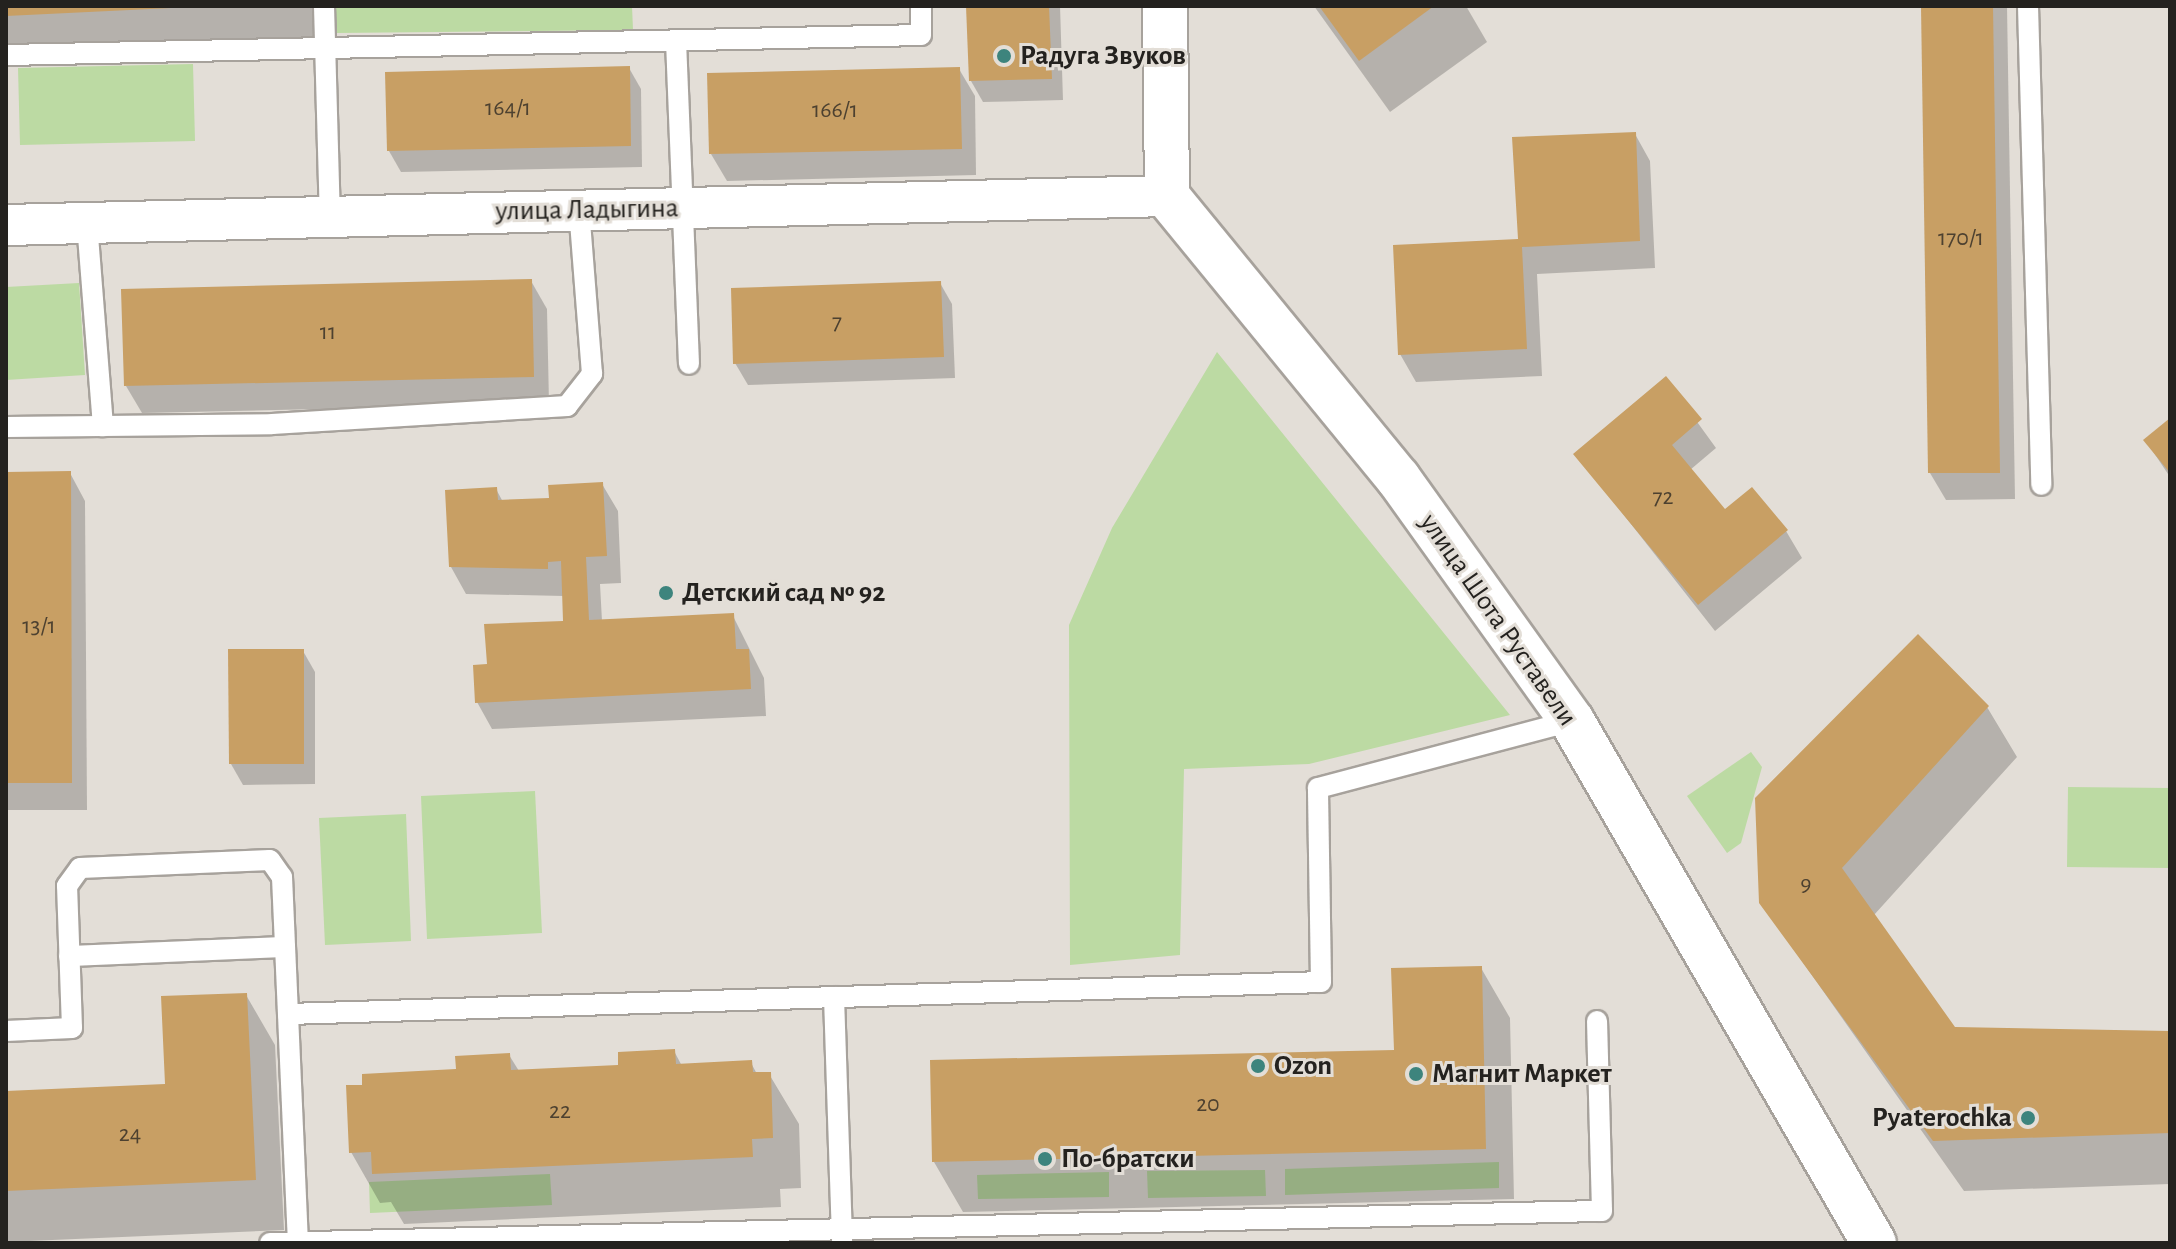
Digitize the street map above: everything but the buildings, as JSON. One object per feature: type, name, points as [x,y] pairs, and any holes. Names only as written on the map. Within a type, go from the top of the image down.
[{"type":"street","points":[[1165,6],[1167,196]]},
{"type":"street","name":"улица Ладыгина","points":[[6,225],[1167,196]]},
{"type":"street","name":"улица Шота Руставели","points":[[1167,196],[1398,478],[1572,721],[1874,1243]]},
{"type":"lane","points":[[324,6],[330,216]]},
{"type":"lane","points":[[6,55],[921,35],[921,6]]},
{"type":"lane","points":[[2028,6],[2041,485]]},
{"type":"lane","points":[[676,41],[677,208],[689,364]]},
{"type":"lane","points":[[6,427],[272,424],[567,406],[592,374],[579,210]]},
{"type":"lane","points":[[87,223],[103,426]]},
{"type":"lane","points":[[288,1014],[1321,982],[1318,788],[1572,721]]},
{"type":"lane","points":[[6,1031],[72,1028],[67,886],[88,865],[270,860],[282,877],[298,1243]]},
{"type":"lane","points":[[69,956],[285,947]]},
{"type":"lane","points":[[834,997],[842,1236]]},
{"type":"lane","points":[[270,1243],[842,1236],[1602,1211],[1597,1021]]},
{"type":"green space","points":[[336,6],[632,6],[633,30],[336,33]]},
{"type":"green space","points":[[193,64],[195,141],[20,145],[18,68]]},
{"type":"green space","points":[[79,283],[85,375],[6,380],[6,287]]},
{"type":"green space","points":[[1217,352],[1510,715],[1309,764],[1184,769],[1180,955],[1070,965],[1069,625],[1112,528]]},
{"type":"green space","points":[[1751,752],[1762,767],[1741,843],[1727,853],[1687,796]]},
{"type":"green space","points":[[2068,787],[2170,788],[2170,868],[2067,867]]},
{"type":"green space","points":[[535,791],[542,933],[427,939],[421,796]]},
{"type":"green space","points":[[406,814],[411,941],[325,945],[319,818]]},
{"type":"green space","points":[[1499,1162],[1499,1188],[1285,1195],[1285,1169]]},
{"type":"green space","points":[[1265,1170],[1266,1196],[1148,1198],[1147,1171]]},
{"type":"green space","points":[[1109,1172],[1109,1197],[978,1199],[977,1175]]},
{"type":"green space","points":[[550,1174],[552,1205],[370,1213],[369,1182]]},
{"type":"place","name":"Радуга Звуков","points":[[1004,56]]},
{"type":"place","name":"Детский сад № 92","points":[[666,593]]},
{"type":"place","name":"Ozon","points":[[1258,1066]]},
{"type":"place","name":"Магнит Маркет","points":[[1416,1074]]},
{"type":"place","name":"Pyaterochka","points":[[2028,1118]]},
{"type":"place","name":"По-братски","points":[[1045,1159]]}]
